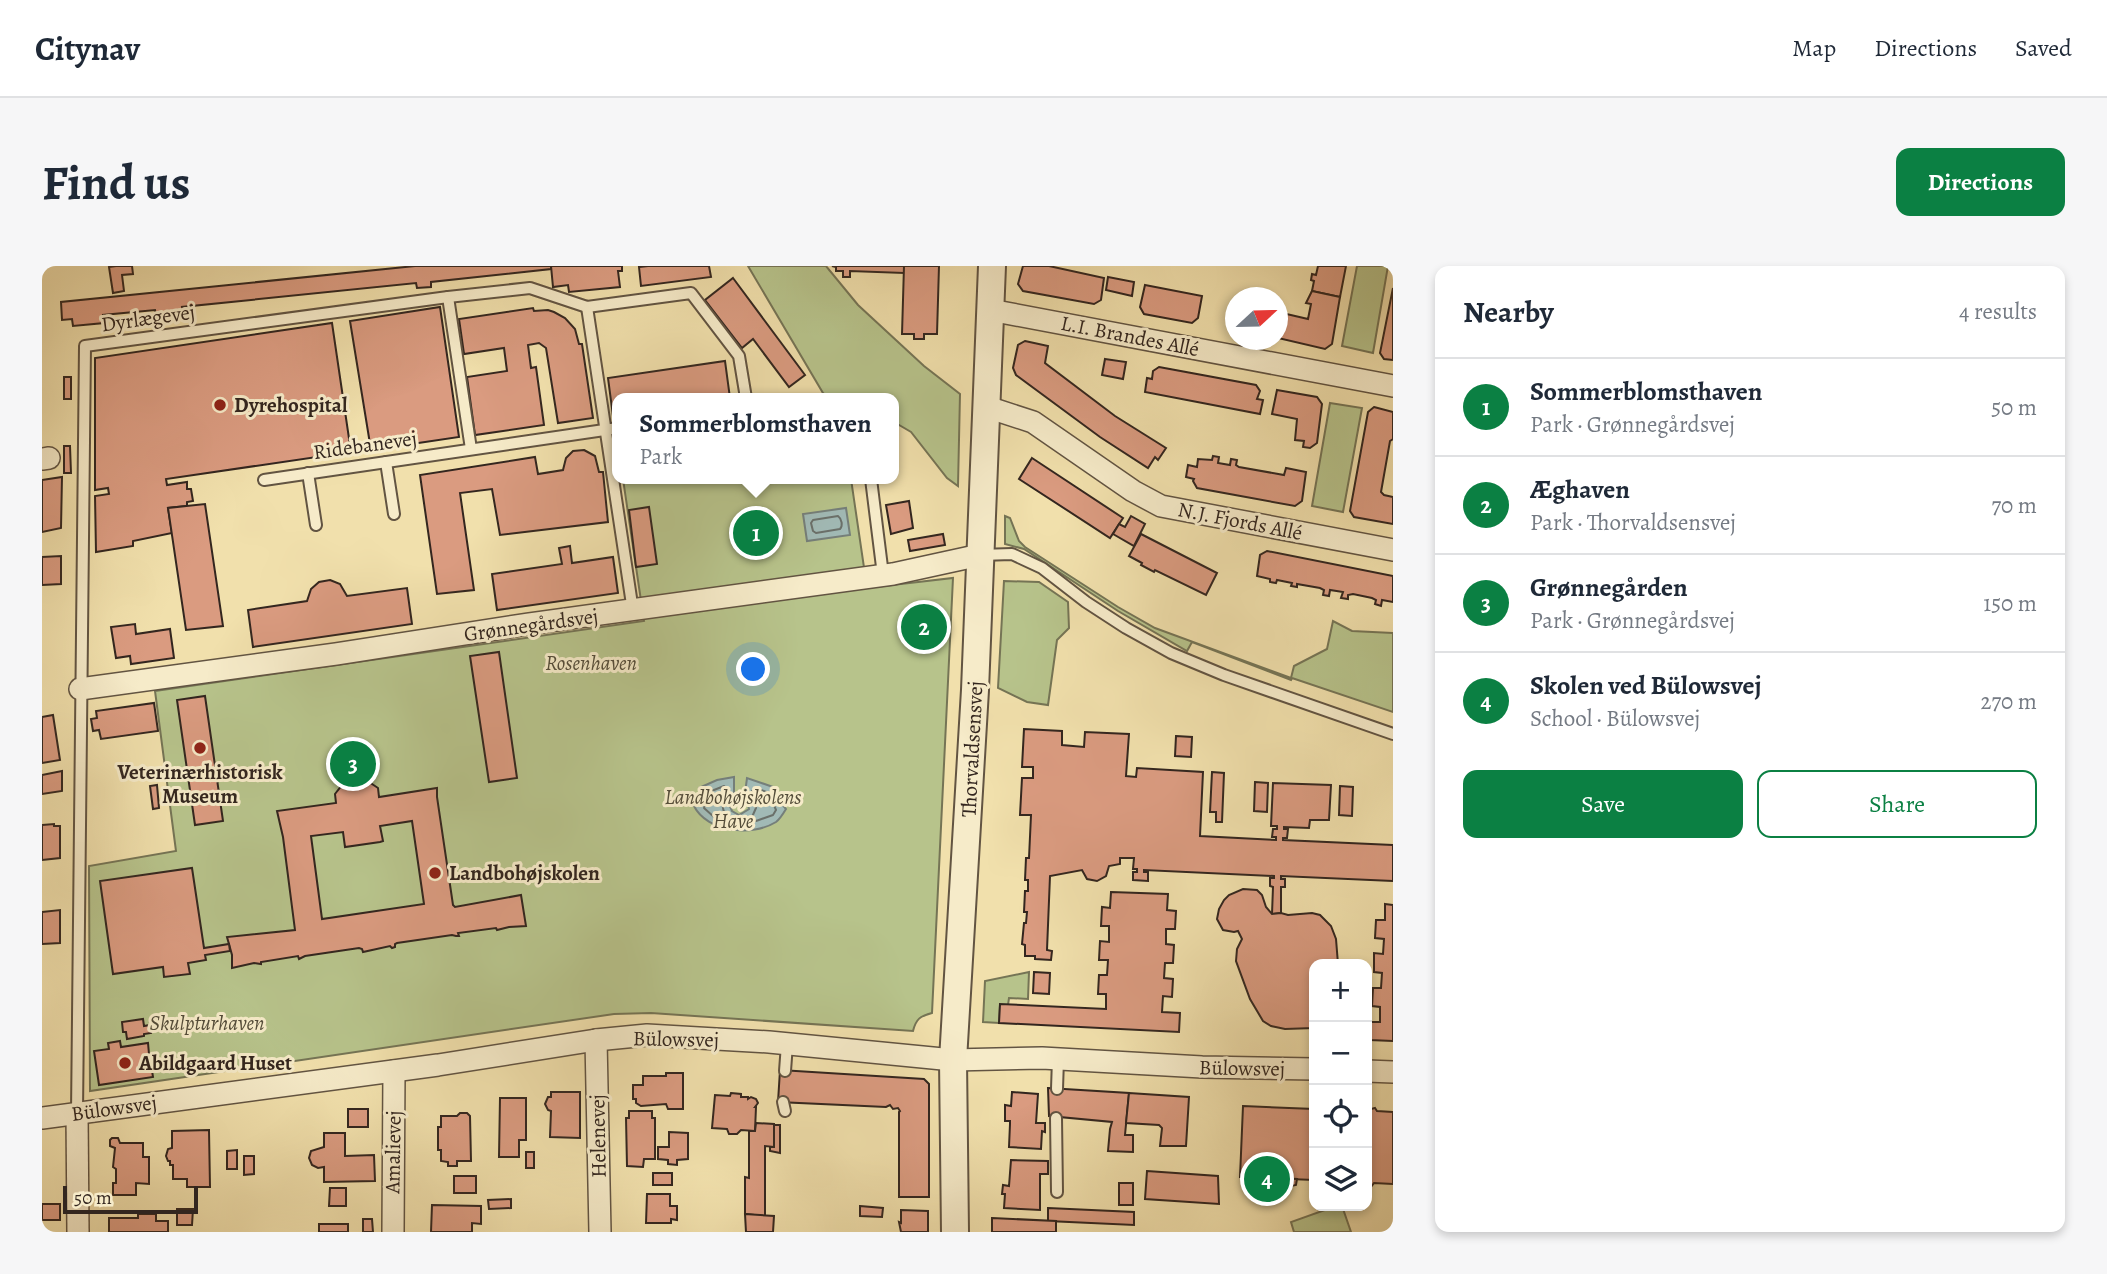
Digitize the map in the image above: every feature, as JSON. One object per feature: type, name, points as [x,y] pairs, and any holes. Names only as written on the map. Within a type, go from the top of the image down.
[{"type":"street","name":"Thorvaldsensvej","points":[[955,1232],[953,1060],[975,704],[992,266]]},
{"type":"street","name":"L.I. Brandes Allé","points":[[990,310],[1393,386]]},
{"type":"street","name":"N.J. Fjords Allé","points":[[987,407],[1033,422],[1133,491],[1161,506],[1393,550]]},
{"type":"street","name":"Grønnegårdsvej","points":[[80,689],[883,575],[980,555]]},
{"type":"street","name":"Bülowsvej","points":[[42,1118],[647,1035],[787,1044],[953,1060],[1058,1059],[1202,1068],[1309,1069]]},
{"type":"street","name":"Helenevej","points":[[596,1040],[600,1232]]},
{"type":"street","name":"Amalievej","points":[[393,1232],[394,1071]]},
{"type":"street","points":[[1372,1071],[1393,1072]]},
{"type":"street","points":[[77,1113],[78,1232]]},
{"type":"lane","name":"Dyrlægevej","points":[[77,1113],[85,346],[530,288],[587,307]]},
{"type":"lane","points":[[612,469],[587,307],[691,293],[738,356],[746,393]]},
{"type":"lane","points":[[448,297],[471,449]]},
{"type":"lane","name":"Ridebanevej","points":[[264,480],[612,428]]},
{"type":"lane","points":[[386,462],[394,514]]},
{"type":"lane","points":[[308,473],[316,525]]},
{"type":"lane","points":[[614,484],[633,611]]},
{"type":"lane","points":[[872,484],[883,575]]},
{"type":"lane","points":[[980,555],[1012,554],[1042,568],[1086,602],[1171,653],[1224,675],[1393,734]]},
{"type":"lane","points":[[785,1071],[787,1044]]},
{"type":"lane","points":[[1057,1088],[1058,1059]]},
{"type":"lane","points":[[1056,1118],[1056,1192]]},
{"type":"green space","points":[[748,266],[826,266],[858,305],[924,366],[960,394],[958,486],[947,478],[911,432],[899,425],[899,393],[823,393]]},
{"type":"green space","points":[[1357,266],[1388,266],[1373,353],[1342,346]]},
{"type":"green space","points":[[1330,403],[1362,408],[1343,512],[1312,506]]},
{"type":"green space","name":"Landbohøjskolens Have","points":[[624,484],[852,484],[867,588],[953,578],[932,1013],[919,1019],[913,1031],[651,1013],[614,1014],[90,1091],[89,866],[176,851],[155,691],[644,621]]},
{"type":"green space","points":[[1005,516],[1010,518],[1019,541],[1025,547],[1155,628],[1291,678],[1294,666],[1327,649],[1333,621],[1352,631],[1393,633],[1393,712],[1292,678],[1291,680],[1192,642],[1187,651],[1118,611],[1024,549],[1005,544]]},
{"type":"green space","points":[[1004,581],[1039,582],[1068,602],[1069,628],[1057,640],[1048,705],[1027,702],[998,688]]},
{"type":"green space","points":[[1029,972],[1028,999],[1009,998],[1008,1005],[1000,1005],[999,1023],[983,1022],[985,981]]},
{"type":"green space","points":[[1322,1211],[1344,1211],[1351,1232],[1294,1232],[1291,1222]]},
{"type":"water","points":[[846,508],[850,535],[807,541],[803,514]]},
{"type":"water","points":[[734,777],[734,794],[729,804],[732,811],[739,815],[749,809],[745,793],[747,778],[776,788],[777,798],[786,809],[776,822],[755,829],[731,829],[709,822],[700,815],[694,806],[700,800],[699,788],[717,780]]},
{"type":"building","points":[[132,266],[133,274],[122,275],[124,291],[113,293],[109,267]]},
{"type":"building","points":[[415,266],[551,266],[551,269],[431,282],[431,287],[417,288],[416,283],[182,307],[183,312],[156,316],[155,310],[103,315],[104,323],[73,326],[72,319],[62,320],[61,302]]},
{"type":"building","points":[[551,266],[622,266],[622,271],[618,271],[620,287],[569,292],[568,285],[553,287]]},
{"type":"building","points":[[709,266],[711,277],[641,286],[639,267]]},
{"type":"building","points":[[832,266],[904,266],[904,273],[850,271],[850,277],[843,277],[843,271],[836,271],[836,267]]},
{"type":"building","points":[[904,266],[939,266],[937,334],[924,334],[924,339],[914,339],[914,334],[902,334]]},
{"type":"building","points":[[1023,266],[1049,266],[1104,278],[1101,300],[1094,304],[1023,291],[1018,284]]},
{"type":"building","points":[[1318,266],[1346,266],[1340,297],[1312,291],[1312,274],[1316,275]]},
{"type":"building","points":[[1108,277],[1134,282],[1132,296],[1106,290]]},
{"type":"building","points":[[733,278],[805,375],[789,387],[753,339],[742,348],[705,300]]},
{"type":"building","points":[[1145,285],[1202,296],[1198,318],[1192,323],[1144,314],[1140,307]]},
{"type":"building","points":[[1393,288],[1393,360],[1384,359],[1380,353]]},
{"type":"building","points":[[1312,291],[1340,297],[1332,344],[1325,349],[1288,340],[1288,314],[1308,319],[1311,304],[1306,303]]},
{"type":"building","points":[[440,307],[459,437],[371,450],[350,321]]},
{"type":"building","points":[[533,308],[534,311],[554,312],[565,318],[575,329],[579,344],[582,344],[593,418],[558,423],[546,348],[539,343],[528,345],[531,368],[536,367],[544,425],[475,435],[467,377],[507,371],[504,348],[464,354],[459,319]]},
{"type":"building","name":"Dyrehospital","points":[[332,323],[351,452],[166,479],[167,485],[187,482],[187,489],[191,489],[193,501],[187,502],[187,506],[168,508],[172,533],[133,541],[133,546],[96,552],[95,496],[109,494],[108,488],[95,490],[95,358]]},
{"type":"building","points":[[1025,341],[1048,346],[1045,363],[1115,416],[1166,448],[1158,460],[1155,457],[1148,468],[1100,437],[1016,375],[1013,368],[1018,345]]},
{"type":"building","points":[[1105,359],[1126,362],[1123,379],[1102,375]]},
{"type":"building","points":[[725,361],[729,393],[612,393],[612,408],[608,378]]},
{"type":"building","points":[[1159,367],[1256,385],[1260,391],[1257,399],[1263,400],[1260,414],[1145,392],[1147,378],[1152,379],[1153,371]]},
{"type":"building","points":[[64,377],[71,377],[71,399],[64,399]]},
{"type":"building","points":[[1277,390],[1317,397],[1322,404],[1317,443],[1310,448],[1303,447],[1304,441],[1295,440],[1297,419],[1272,414]]},
{"type":"building","points":[[1374,407],[1393,412],[1393,439],[1390,441],[1381,492],[1393,497],[1393,524],[1354,517],[1350,511],[1368,412]]},
{"type":"building","points":[[64,446],[70,446],[71,473],[64,473]]},
{"type":"building","points":[[584,450],[595,456],[599,472],[603,472],[608,522],[500,535],[492,489],[460,493],[474,590],[437,594],[420,475],[535,457],[538,474],[563,470],[566,458],[573,451]]},
{"type":"building","points":[[1213,456],[1219,457],[1218,463],[1230,465],[1231,459],[1237,460],[1236,465],[1239,467],[1284,475],[1286,468],[1306,472],[1302,501],[1295,506],[1197,488],[1194,479],[1186,477],[1188,465],[1197,467],[1198,459],[1212,460]]},
{"type":"building","points":[[1032,458],[1123,518],[1110,538],[1019,479]]},
{"type":"building","points":[[62,477],[61,528],[42,532],[42,480]]},
{"type":"building","points":[[909,501],[913,528],[891,534],[886,505]]},
{"type":"building","points":[[205,504],[223,626],[186,630],[168,508]]},
{"type":"building","points":[[649,507],[657,564],[636,567],[629,510]]},
{"type":"building","points":[[1131,516],[1145,524],[1134,546],[1113,534],[1119,524],[1125,527]]},
{"type":"building","points":[[943,534],[945,545],[910,551],[908,540]]},
{"type":"building","points":[[1141,534],[1217,573],[1206,595],[1155,570],[1154,572],[1129,556]]},
{"type":"building","points":[[570,546],[572,563],[613,557],[618,593],[497,610],[492,574],[562,564],[559,548]]},
{"type":"building","points":[[1267,551],[1393,576],[1393,602],[1382,600],[1381,606],[1375,604],[1376,600],[1372,598],[1353,594],[1348,595],[1348,599],[1341,598],[1343,592],[1330,590],[1329,596],[1323,595],[1324,590],[1320,588],[1297,584],[1297,587],[1291,586],[1292,583],[1277,580],[1276,583],[1270,582],[1270,579],[1257,576],[1260,555]]},
{"type":"building","points":[[61,556],[61,584],[42,585],[42,557]]},
{"type":"building","points":[[330,580],[340,584],[347,596],[407,588],[412,624],[253,647],[248,610],[307,601],[311,589],[319,582]]},
{"type":"building","points":[[135,624],[136,634],[170,629],[174,658],[131,664],[130,656],[116,658],[111,627]]},
{"type":"building","points":[[499,652],[517,778],[489,782],[470,656]]},
{"type":"building","points":[[205,696],[223,821],[195,825],[177,700]]},
{"type":"building","points":[[154,703],[158,731],[101,739],[99,730],[93,731],[91,719],[97,718],[96,711]]},
{"type":"building","points":[[53,715],[60,760],[42,763],[42,717]]},
{"type":"building","points":[[1024,729],[1062,731],[1062,745],[1084,747],[1085,732],[1129,734],[1126,776],[1136,777],[1137,768],[1203,772],[1200,836],[1276,840],[1276,837],[1272,837],[1273,829],[1277,829],[1277,826],[1271,826],[1273,783],[1331,785],[1329,820],[1310,820],[1309,828],[1284,827],[1288,829],[1287,838],[1283,840],[1393,845],[1393,881],[1281,876],[1281,879],[1285,879],[1285,887],[1281,887],[1281,913],[1272,914],[1273,887],[1270,886],[1270,878],[1274,876],[1144,870],[1148,872],[1148,881],[1133,880],[1133,872],[1137,872],[1137,869],[1133,869],[1134,858],[1120,858],[1120,864],[1109,866],[1106,876],[1097,881],[1087,879],[1082,870],[1050,876],[1047,950],[1052,951],[1051,960],[1025,956],[1025,945],[1022,944],[1027,912],[1024,912],[1028,880],[1025,880],[1031,815],[1020,815],[1022,778],[1033,778],[1033,767],[1022,767]]},
{"type":"building","points":[[1176,736],[1192,737],[1191,757],[1175,756]]},
{"type":"building","points":[[62,771],[62,791],[42,794],[42,775]]},
{"type":"building","points":[[1212,772],[1224,773],[1222,822],[1216,822],[1216,812],[1210,812]]},
{"type":"building","name":"Landbohøjskolen","points":[[363,778],[378,788],[379,797],[437,788],[453,905],[455,907],[521,895],[526,926],[397,943],[392,948],[390,946],[363,952],[359,948],[232,968],[227,937],[295,930],[277,811],[336,803],[335,794],[346,780]],"holes":[[[412,821],[424,904],[322,919],[311,836],[343,832],[345,847],[380,842],[383,841],[380,826]]]},
{"type":"building","points":[[1255,782],[1268,783],[1267,812],[1254,811]]},
{"type":"building","points":[[157,785],[159,808],[153,809],[150,786]]},
{"type":"building","points":[[1340,786],[1353,787],[1352,816],[1339,815]]},
{"type":"building","points":[[42,825],[60,826],[60,858],[42,860]]},
{"type":"building","points":[[192,868],[204,948],[229,944],[230,951],[205,955],[206,960],[188,963],[190,974],[164,977],[163,967],[113,974],[100,881]]},
{"type":"building","points":[[1243,889],[1257,890],[1272,914],[1312,913],[1320,915],[1331,926],[1336,939],[1338,959],[1309,959],[1309,1028],[1285,1029],[1263,1021],[1250,999],[1236,961],[1237,949],[1242,939],[1238,931],[1223,930],[1217,919],[1219,909],[1229,895]]},
{"type":"building","points":[[1111,892],[1168,894],[1167,910],[1176,911],[1175,929],[1166,929],[1166,944],[1174,945],[1173,963],[1165,963],[1164,978],[1173,979],[1172,997],[1163,996],[1162,1012],[1180,1013],[1179,1032],[999,1023],[1000,1004],[1106,1009],[1106,994],[1098,994],[1099,975],[1107,975],[1108,960],[1099,960],[1100,941],[1109,942],[1109,926],[1101,926],[1102,907],[1110,908]]},
{"type":"building","points":[[1385,904],[1393,905],[1393,1041],[1372,1040],[1372,1022],[1380,1022],[1380,1007],[1372,1006],[1373,988],[1381,988],[1382,973],[1374,972],[1374,953],[1383,954],[1384,939],[1375,938],[1376,920],[1385,920]]},
{"type":"building","points":[[60,910],[60,943],[42,944],[42,912]]},
{"type":"building","points":[[1034,972],[1050,973],[1049,994],[1033,993]]},
{"type":"building","points":[[143,1019],[144,1026],[150,1025],[151,1033],[127,1039],[122,1022]]},
{"type":"building","name":"Abildgaard Huset","points":[[120,1041],[121,1047],[148,1043],[149,1054],[155,1053],[157,1063],[151,1064],[153,1077],[99,1085],[94,1051],[109,1049],[108,1043]]},
{"type":"building","points":[[780,1070],[924,1079],[929,1084],[929,1197],[899,1197],[898,1108],[893,1109],[890,1105],[886,1107],[778,1102]]},
{"type":"building","points":[[666,1073],[683,1073],[683,1109],[668,1109],[666,1104],[641,1106],[636,1103],[636,1099],[633,1099],[633,1085],[643,1085],[643,1076],[666,1076]]},
{"type":"building","points":[[1048,1088],[1129,1093],[1125,1135],[1133,1135],[1133,1152],[1108,1151],[1112,1122],[1049,1116]]},
{"type":"building","points":[[551,1092],[580,1092],[580,1138],[550,1137],[551,1111],[545,1104],[548,1097],[551,1097]]},
{"type":"building","points":[[1012,1092],[1038,1094],[1036,1123],[1045,1123],[1041,1149],[1009,1147],[1010,1121],[1005,1121],[1005,1105],[1011,1106]]},
{"type":"building","points":[[731,1093],[756,1099],[758,1103],[755,1107],[755,1131],[741,1130],[737,1134],[729,1134],[727,1129],[712,1128],[715,1095],[730,1096]]},
{"type":"building","points":[[1129,1093],[1189,1097],[1186,1146],[1160,1146],[1162,1128],[1159,1125],[1126,1123]]},
{"type":"building","points":[[500,1098],[526,1098],[526,1140],[519,1140],[519,1157],[499,1157]]},
{"type":"building","points":[[1243,1106],[1309,1109],[1309,1180],[1240,1177]]},
{"type":"building","points":[[348,1109],[368,1109],[368,1127],[348,1127]]},
{"type":"building","points":[[1372,1109],[1393,1112],[1393,1184],[1374,1183],[1372,1186]]},
{"type":"building","points":[[629,1111],[652,1111],[652,1118],[655,1118],[655,1159],[644,1159],[643,1167],[627,1166],[626,1118],[629,1118]]},
{"type":"building","points":[[460,1113],[470,1116],[471,1161],[457,1161],[457,1166],[448,1166],[448,1162],[441,1161],[441,1150],[438,1150],[438,1127],[441,1127],[441,1116],[457,1116]]},
{"type":"building","points":[[756,1123],[774,1124],[774,1147],[765,1146],[765,1216],[745,1214],[745,1177],[749,1178],[749,1131],[755,1131]]},
{"type":"building","points":[[774,1125],[780,1125],[780,1153],[770,1151],[770,1147],[774,1147]]},
{"type":"building","points":[[209,1130],[210,1187],[187,1187],[187,1179],[173,1179],[173,1165],[170,1165],[166,1156],[168,1149],[172,1148],[172,1131]]},
{"type":"building","points":[[669,1132],[688,1133],[688,1159],[677,1160],[677,1165],[658,1159],[658,1147],[669,1147]]},
{"type":"building","points":[[324,1133],[345,1133],[345,1156],[374,1155],[375,1181],[324,1182],[324,1167],[312,1165],[309,1158],[311,1151],[324,1147]]},
{"type":"building","points":[[112,1138],[118,1138],[120,1143],[143,1143],[143,1157],[149,1157],[149,1184],[136,1183],[136,1195],[113,1195],[116,1169],[113,1167],[115,1148],[110,1146]]},
{"type":"building","points":[[237,1150],[237,1169],[227,1169],[227,1151]]},
{"type":"building","points":[[526,1152],[534,1152],[534,1168],[526,1168]]},
{"type":"building","points":[[244,1156],[254,1156],[254,1174],[244,1175]]},
{"type":"building","points":[[1011,1160],[1048,1161],[1048,1174],[1040,1174],[1040,1210],[1004,1208],[1003,1185],[1009,1186]]},
{"type":"building","points":[[1147,1171],[1218,1176],[1219,1204],[1145,1199]]},
{"type":"building","points":[[653,1173],[672,1173],[672,1185],[653,1185]]},
{"type":"building","points":[[454,1176],[476,1176],[476,1193],[454,1193]]},
{"type":"building","points":[[1249,1177],[1297,1179],[1296,1185],[1256,1193]]},
{"type":"building","points":[[1119,1183],[1133,1183],[1133,1205],[1119,1205]]},
{"type":"building","points":[[330,1188],[346,1188],[346,1206],[329,1206]]},
{"type":"building","points":[[647,1194],[670,1194],[670,1206],[677,1206],[677,1220],[671,1219],[671,1223],[646,1223]]},
{"type":"building","points":[[511,1199],[511,1208],[489,1209],[488,1200]]},
{"type":"building","points":[[42,1204],[60,1204],[60,1220],[42,1220]]},
{"type":"building","points":[[432,1205],[481,1206],[481,1224],[472,1223],[472,1232],[431,1232]]},
{"type":"building","points":[[860,1206],[883,1208],[882,1217],[860,1216]]},
{"type":"building","points":[[1048,1208],[1134,1212],[1134,1225],[1048,1221]]},
{"type":"building","points":[[177,1209],[193,1209],[192,1225],[177,1225]]},
{"type":"building","points":[[901,1210],[928,1211],[928,1232],[901,1232]]},
{"type":"building","points":[[138,1214],[156,1214],[156,1221],[168,1221],[168,1232],[109,1232],[109,1218],[138,1218]]},
{"type":"building","points":[[745,1214],[774,1216],[773,1232],[746,1232]]},
{"type":"building","points":[[992,1218],[1056,1221],[1056,1232],[992,1232]]},
{"type":"building","points":[[363,1219],[372,1219],[373,1232],[363,1232]]},
{"type":"building","points":[[319,1224],[348,1224],[348,1232],[319,1232]]},
{"type":"place","name":"Dyrehospital","points":[[220,405]]},
{"type":"place","name":"Sommerblomsthaven","points":[[756,533]]},
{"type":"place","name":"Æghaven","points":[[924,627]]},
{"type":"place","name":"Veterinærhistorisk Museum","points":[[200,748]]},
{"type":"place","name":"Grønnegården","points":[[353,764]]},
{"type":"place","name":"Landbohøjskolen","points":[[435,873]]},
{"type":"place","name":"Abildgaard Huset","points":[[125,1063]]},
{"type":"place","name":"Skolen ved Bülowsvej","points":[[1267,1179]]},
{"type":"park label","name":"Rosenhaven","points":[[591,663]]},
{"type":"park label","name":"Skulpturhaven","points":[[207,1023]]}]
